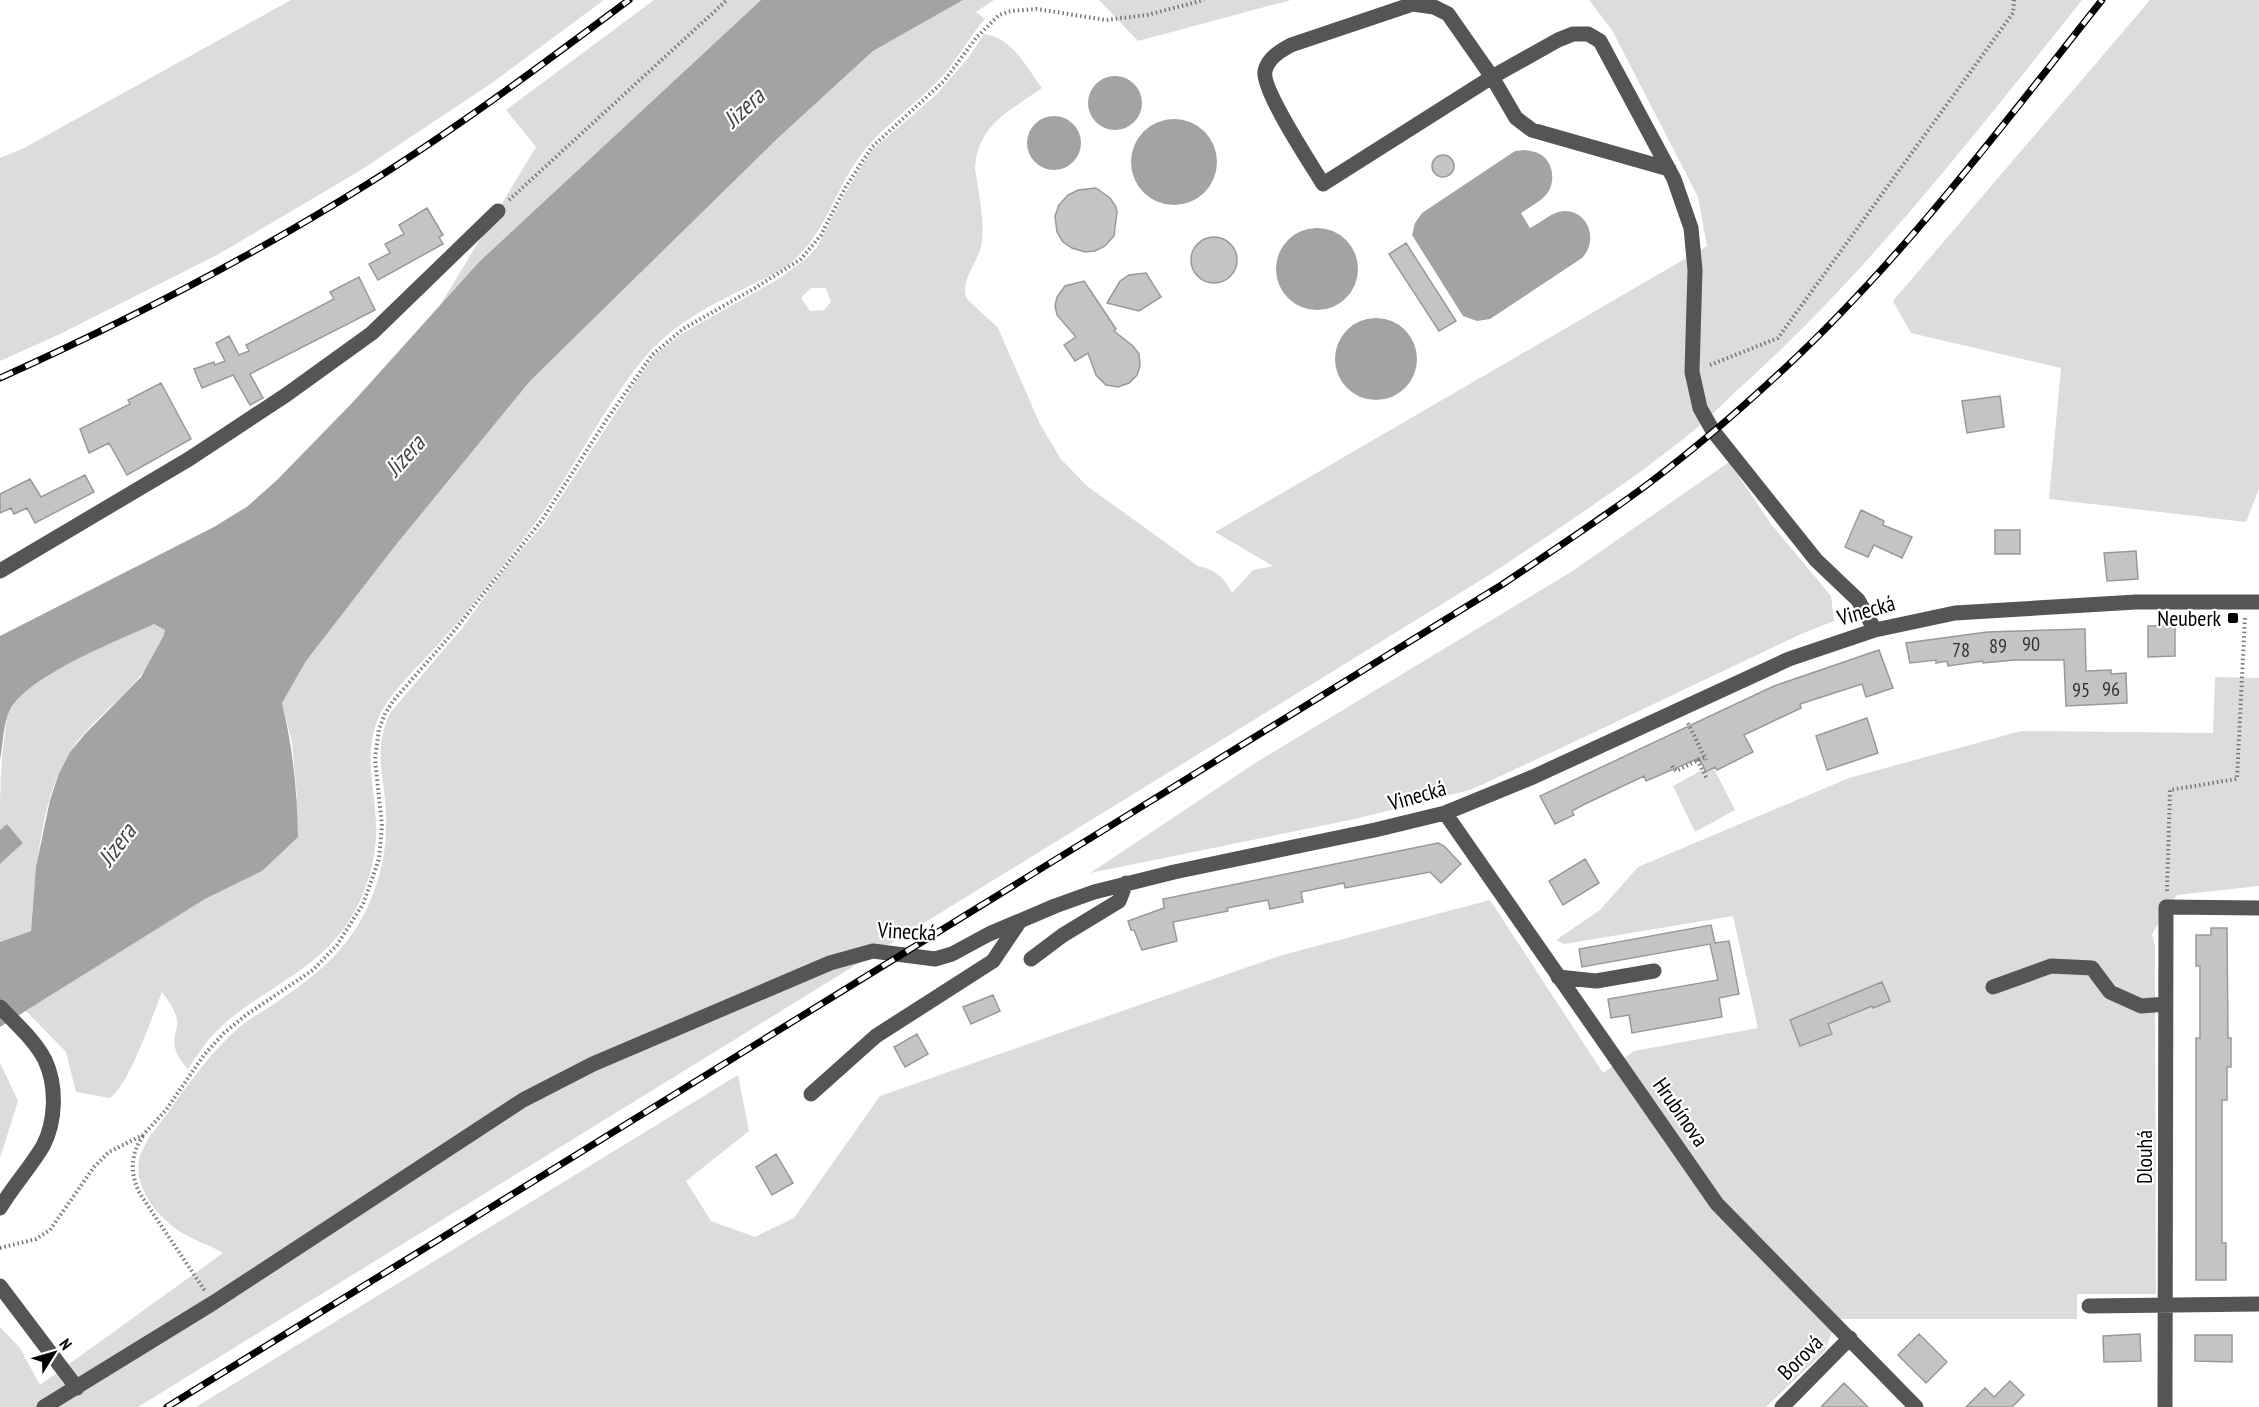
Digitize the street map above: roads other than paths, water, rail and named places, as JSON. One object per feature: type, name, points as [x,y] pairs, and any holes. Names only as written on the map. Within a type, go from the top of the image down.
[{"type":"street","points":[[1669,169],[1532,130],[1516,118],[1492,77],[1448,14],[1434,7],[1413,4],[1291,45],[1274,55],[1265,72],[1268,90],[1323,184],[1492,77],[1558,40],[1573,34],[1588,34],[1600,41],[1669,169],[1674,179],[1691,228],[1695,270],[1692,372],[1700,408],[1713,431],[1816,560],[1858,600],[1875,630]]},
{"type":"street","points":[[0,571],[189,459],[286,395],[372,333],[498,211]]},
{"type":"street","name":"Vinecká","points":[[44,1407],[213,1303],[523,1100],[593,1064],[830,963],[873,951],[935,959],[952,954],[1020,921],[1094,892],[1445,813],[1533,777],[1790,659],[1875,630],[1927,618],[1983,610],[2136,602],[2252,602]]},
{"type":"street","name":"Hrubínova","points":[[1445,813],[1717,1204],[1916,1407]]},
{"type":"street","points":[[1031,958],[1063,935],[1119,901],[1126,883]]},
{"type":"street","name":"Dlouhá","points":[[2165,1407],[2166,907],[2259,908]]},
{"type":"street","points":[[811,1094],[876,1036],[993,961],[1020,921]]},
{"type":"street","points":[[1993,987],[2051,966],[2092,968],[2110,992],[2141,1006],[2166,1004]]},
{"type":"street","points":[[1558,977],[1596,981],[1654,971]]},
{"type":"street","points":[[0,1007],[45,1060],[52,1086],[52,1115],[43,1146],[0,1208]]},
{"type":"street","points":[[0,1286],[77,1388]]},
{"type":"street","points":[[2089,1306],[2259,1304]]},
{"type":"street","name":"Borová","points":[[1782,1407],[1850,1338]]},
{"type":"water","name":"Jizera","points":[[761,0],[963,0],[873,51],[778,138],[530,381],[395,546],[306,661],[282,703],[294,769],[298,837],[262,871],[205,899],[0,1027],[0,942],[31,931],[36,867],[50,800],[59,773],[70,752],[85,734],[141,677],[165,630],[154,624],[75,660],[35,684],[20,697],[10,710],[0,760],[0,636],[214,527],[248,506],[277,480],[353,402],[479,262]]},
{"type":"water","points":[[1110,76],[1120,76],[1130,80],[1138,88],[1142,103],[1138,118],[1130,126],[1120,130],[1110,130],[1100,126],[1092,118],[1088,108],[1088,98],[1092,88],[1100,80]]},
{"type":"water","points":[[1049,116],[1059,116],[1069,120],[1077,128],[1081,143],[1077,158],[1069,166],[1059,170],[1049,170],[1039,166],[1031,158],[1027,148],[1027,138],[1031,128],[1039,120]]},
{"type":"water","points":[[1174,119],[1198,126],[1210,138],[1217,162],[1210,186],[1198,198],[1174,205],[1150,198],[1138,186],[1131,162],[1138,138],[1150,126]]},
{"type":"water","points":[[1525,150],[1543,156],[1552,170],[1552,182],[1548,192],[1521,213],[1530,228],[1556,213],[1565,211],[1574,213],[1586,222],[1590,244],[1582,258],[1490,319],[1477,321],[1463,316],[1412,235],[1415,223],[1422,213],[1515,151]]},
{"type":"water","points":[[1317,228],[1333,231],[1346,240],[1355,253],[1358,269],[1355,285],[1346,298],[1333,307],[1317,310],[1301,307],[1288,298],[1279,285],[1276,269],[1279,253],[1288,240],[1301,231]]},
{"type":"water","points":[[1376,318],[1392,321],[1405,330],[1414,343],[1417,359],[1414,375],[1405,388],[1392,397],[1376,400],[1360,397],[1347,388],[1338,375],[1335,359],[1338,343],[1347,330],[1360,321]]},
{"type":"water","points":[[7,824],[23,843],[0,864],[0,830]]},
{"type":"railway","points":[[0,378],[188,287],[324,210],[403,162],[629,0]]},
{"type":"railway","points":[[167,1407],[1503,584],[1630,497],[1684,456],[1753,398],[1871,281],[1951,190],[2102,0]]},
{"type":"place","name":"Neuberk","points":[[2233,618]]}]
